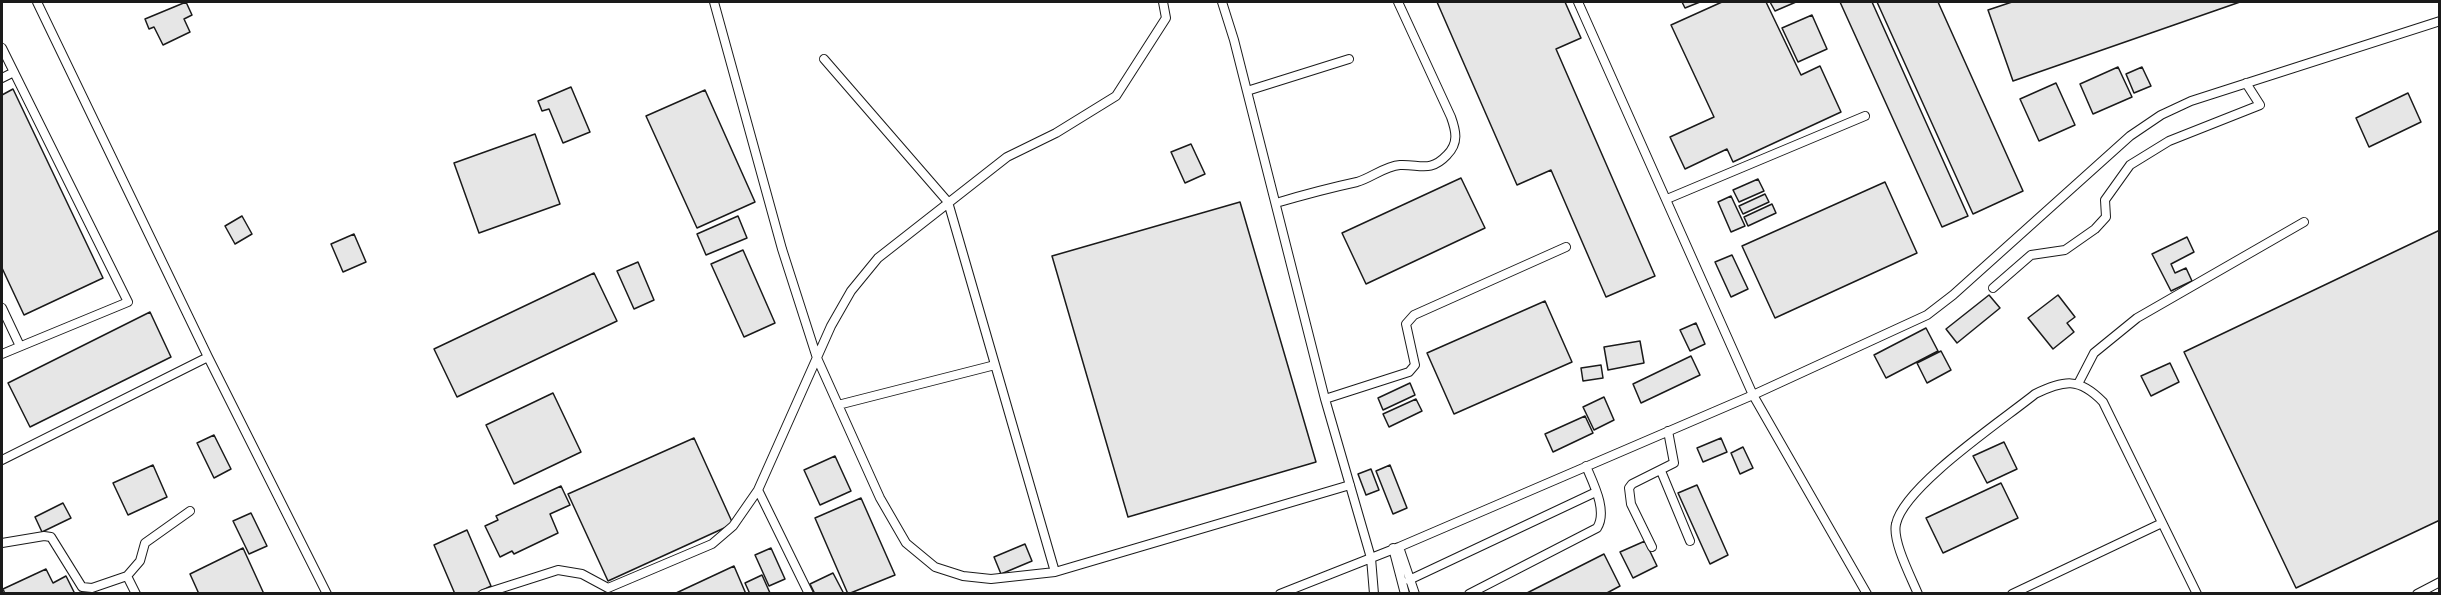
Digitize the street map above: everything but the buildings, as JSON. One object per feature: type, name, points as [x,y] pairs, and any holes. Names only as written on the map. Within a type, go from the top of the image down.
[{"type":"lane","points":[[38,2],[208,357],[327,594]]},
{"type":"lane","points":[[714,2],[782,249],[817,358],[880,498],[906,543],[935,567],[963,576],[991,579],[1055,572],[1350,485]]},
{"type":"lane","points":[[483,594],[558,570],[582,574],[609,591],[712,544],[734,526],[758,490],[831,326],[851,291],[878,258],[1007,157],[1056,133],[1116,96],[1166,18],[1163,2]]},
{"type":"lane","points":[[1222,2],[1276,203],[1324,399],[1371,558],[1374,594]]},
{"type":"lane","points":[[1276,203],[1342,183],[1357,182],[1399,165],[1420,168],[1434,165],[1448,155],[1454,146],[1456,134],[1451,117],[1398,2]]},
{"type":"lane","points":[[1578,2],[1753,395],[1867,594]]},
{"type":"lane","points":[[1280,594],[1396,548],[1753,395],[1927,315],[1953,295],[2130,136],[2161,114],[2191,101],[2439,21]]},
{"type":"lane","points":[[2,48],[128,302],[19,344],[2,354]]},
{"type":"lane","points":[[824,59],[948,202],[1055,572]]},
{"type":"lane","points":[[1247,91],[1349,59]]},
{"type":"lane","points":[[2,78],[14,72]]},
{"type":"lane","points":[[1993,288],[2031,255],[2065,250],[2096,229],[2106,217],[2105,200],[2130,165],[2169,141],[2260,105],[2246,83]]},
{"type":"lane","points":[[1667,199],[1865,116]]},
{"type":"lane","points":[[2078,384],[2094,353],[2129,324],[2304,222]]},
{"type":"lane","points":[[1324,399],[1409,372],[1414,365],[1406,324],[1414,315],[1566,247]]},
{"type":"lane","points":[[2,308],[19,344]]},
{"type":"lane","points":[[2,460],[208,357]]},
{"type":"lane","points":[[838,405],[995,365]]},
{"type":"lane","points":[[1918,594],[1900,549],[1895,526],[1902,506],[1928,480],[2035,394],[2055,384],[2085,386],[2103,402],[2198,594]]},
{"type":"lane","points":[[1652,546],[1631,504],[1629,488],[1632,484],[1674,463],[1668,431]]},
{"type":"lane","points":[[1469,594],[1592,532],[1600,523],[1596,492],[1586,466]]},
{"type":"lane","points":[[1660,471],[1690,541]]},
{"type":"lane","points":[[758,490],[809,594]]},
{"type":"lane","points":[[1409,580],[1596,492]]},
{"type":"lane","points":[[2,543],[44,536],[51,537],[77,582],[86,588],[127,576],[140,561],[145,543],[190,511]]},
{"type":"lane","points":[[2012,594],[2162,523]]},
{"type":"lane","points":[[1396,548],[1415,594]]},
{"type":"lane","points":[[1396,548],[1405,594]]},
{"type":"lane","points":[[127,576],[136,594]]},
{"type":"lane","points":[[2417,594],[2439,582]]}]
